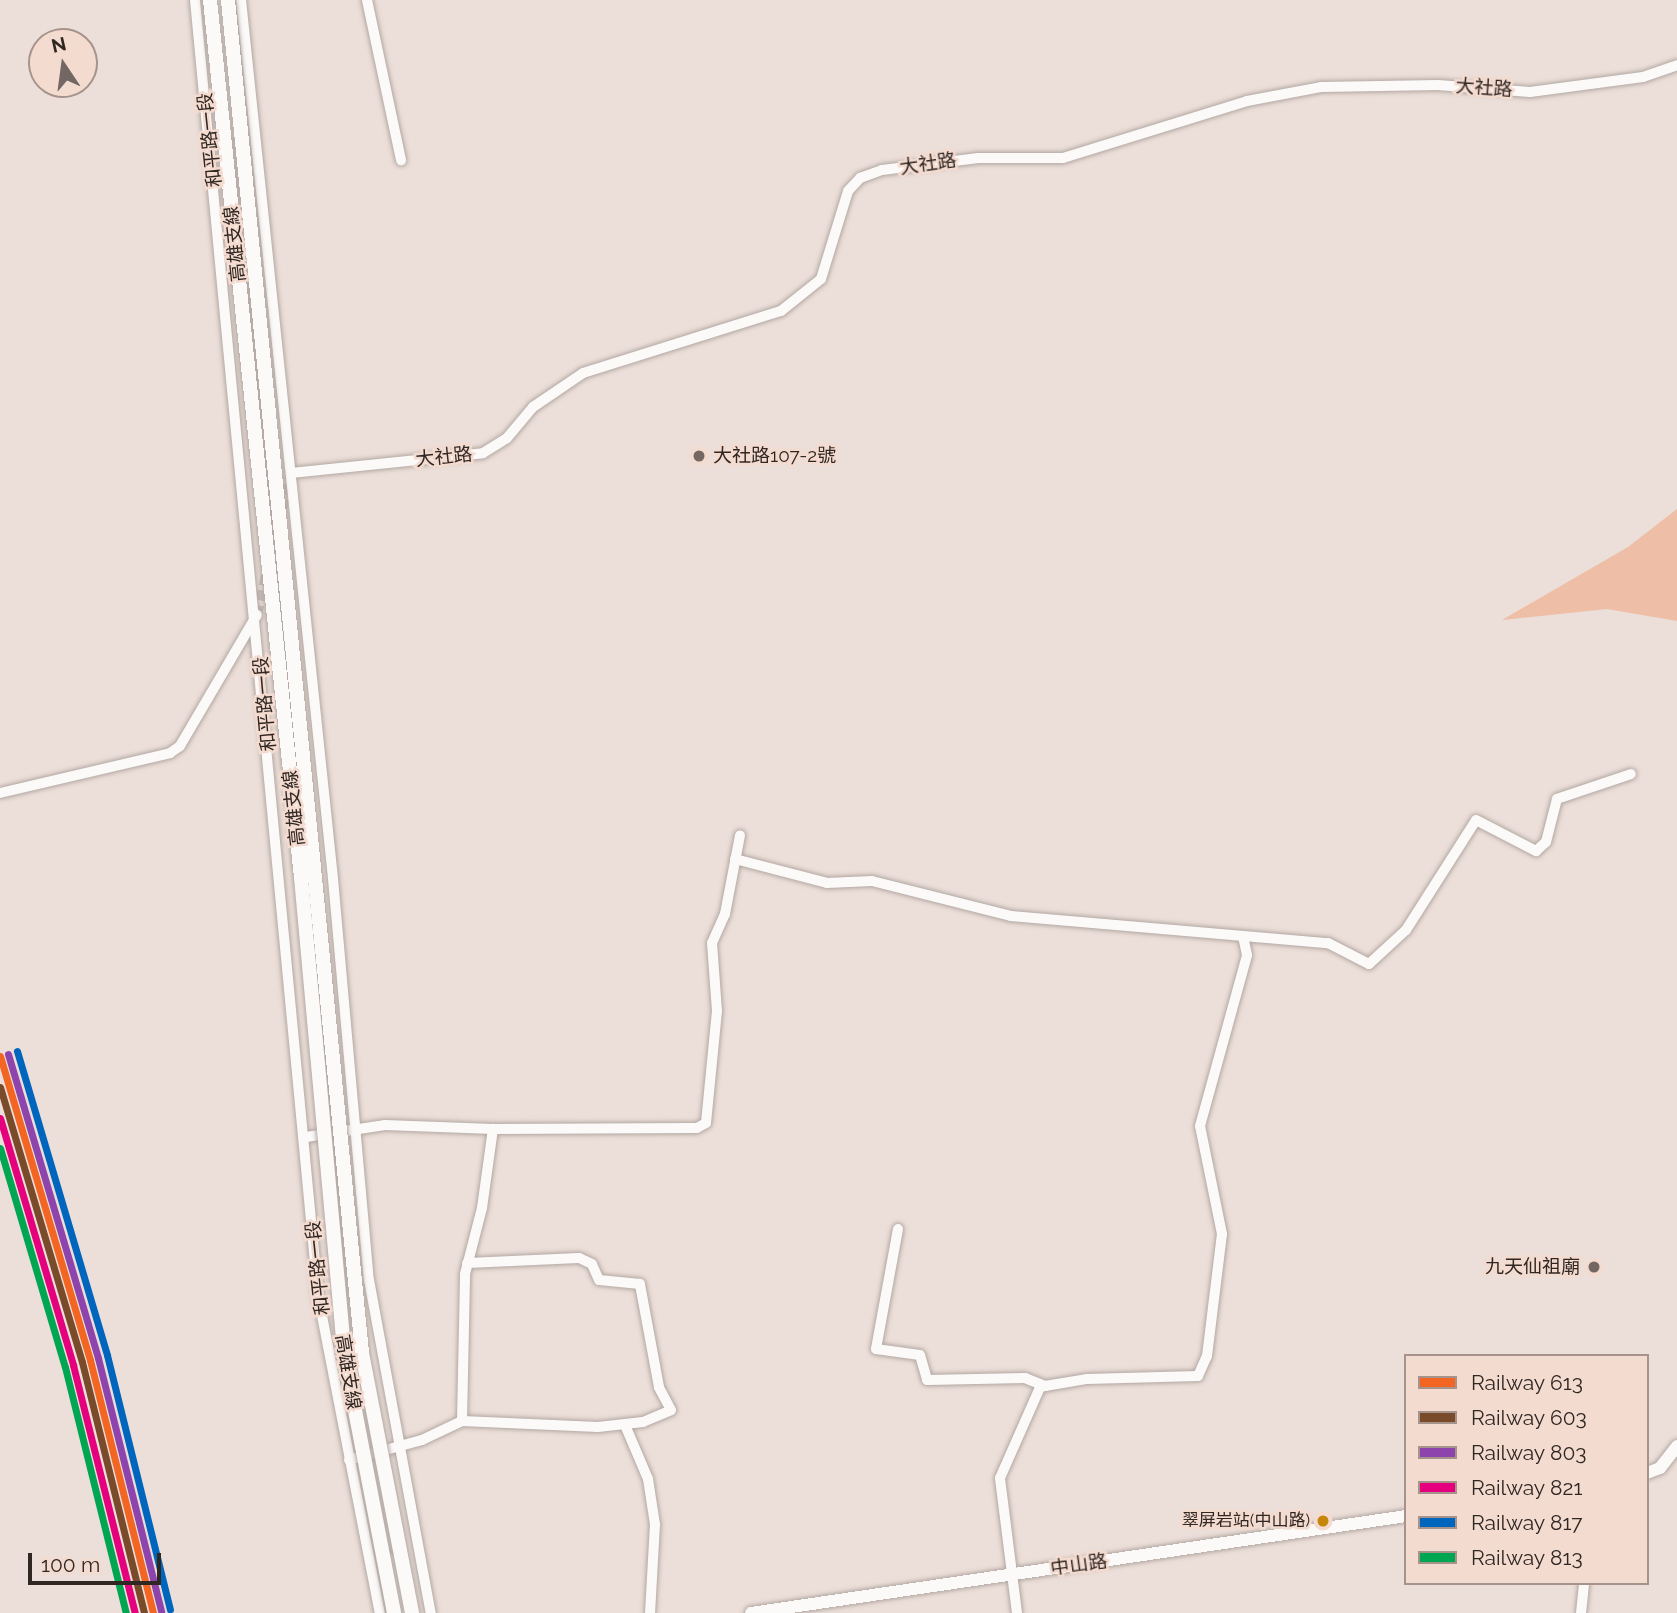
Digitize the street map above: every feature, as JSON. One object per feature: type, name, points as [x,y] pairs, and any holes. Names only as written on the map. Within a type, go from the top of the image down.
[{"type":"highway","name":"高雄支線","points":[[210,0],[344,1353],[394,1613]]},
{"type":"highway","name":"高雄支線","points":[[228,0],[362,1353],[412,1613]]},
{"type":"main road","points":[[1649,1472],[1660,1468],[1677,1446]]},
{"type":"main road","name":"中山路","points":[[751,1613],[1404,1516]]},
{"type":"street","name":"和平路一段","points":[[195,0],[257,615],[306,1137],[318,1296],[380,1613]]},
{"type":"street","name":"和平路一段","points":[[218,0],[228,103],[267,257]]},
{"type":"street","name":"和平路一段","points":[[241,0],[291,473],[375,1334],[431,1613]]},
{"type":"street","points":[[367,0],[401,160]]},
{"type":"street","name":"大社路","points":[[291,473],[483,453],[508,439],[533,407],[583,373],[782,311],[821,279],[848,191],[860,178],[882,170],[978,158],[1063,158],[1247,101],[1321,87],[1438,85],[1530,92],[1643,77],[1677,65]]},
{"type":"street","points":[[0,793],[170,753],[180,746],[257,615]]},
{"type":"street","points":[[735,859],[827,883],[872,881],[1011,916],[1339,945],[1368,964],[1406,930],[1476,820],[1536,851],[1546,842],[1557,799],[1631,774]]},
{"type":"street","points":[[306,1137],[356,1129],[412,1125],[493,1129],[696,1128],[706,1123],[716,1036],[712,943],[725,914],[740,835]]},
{"type":"street","points":[[898,1228],[877,1352],[920,1355],[924,1376],[931,1381],[1012,1378],[1041,1385],[1192,1378],[1203,1371],[1222,1234],[1200,1126],[1247,955],[1243,936]]},
{"type":"street","points":[[462,1421],[467,1263],[482,1208],[493,1129]]},
{"type":"street","points":[[349,1460],[397,1447],[462,1421],[625,1425],[671,1410],[659,1387],[642,1286],[599,1280],[592,1264],[579,1258],[467,1263]]},
{"type":"street","points":[[1017,1613],[1000,1478],[1041,1385]]},
{"type":"street","points":[[625,1425],[648,1479],[655,1524],[650,1613]]},
{"type":"street","points":[[364,1536],[393,1562],[403,1613]]},
{"type":"street","points":[[1581,1613],[1584,1585]]},
{"type":"shaded area","points":[[1677,509],[1677,621],[1607,609],[1502,620],[1628,547]]},
{"type":"tunnel","points":[[282,509],[290,476]]},
{"type":"tunnel","points":[[257,615],[266,575]]},
{"type":"rail line","name":"817","points":[[17,1051],[107,1355],[170,1609]]},
{"type":"rail line","name":"803","points":[[8,1054],[98,1358],[161,1611]]},
{"type":"rail line","name":"613","points":[[0,1056],[90,1360],[153,1613]]},
{"type":"rail line","name":"603","points":[[0,1087],[82,1362],[144,1613]]},
{"type":"rail line","name":"821","points":[[0,1118],[73,1365],[135,1613]]},
{"type":"rail line","name":"813","points":[[0,1148],[65,1367],[126,1613]]},
{"type":"place","name":"大社路107-2號","points":[[699,456]]},
{"type":"place","name":"九天仙祖廟","points":[[1594,1267]]},
{"type":"place","name":"翠屏岩站(中山路)","points":[[1323,1521]]}]
